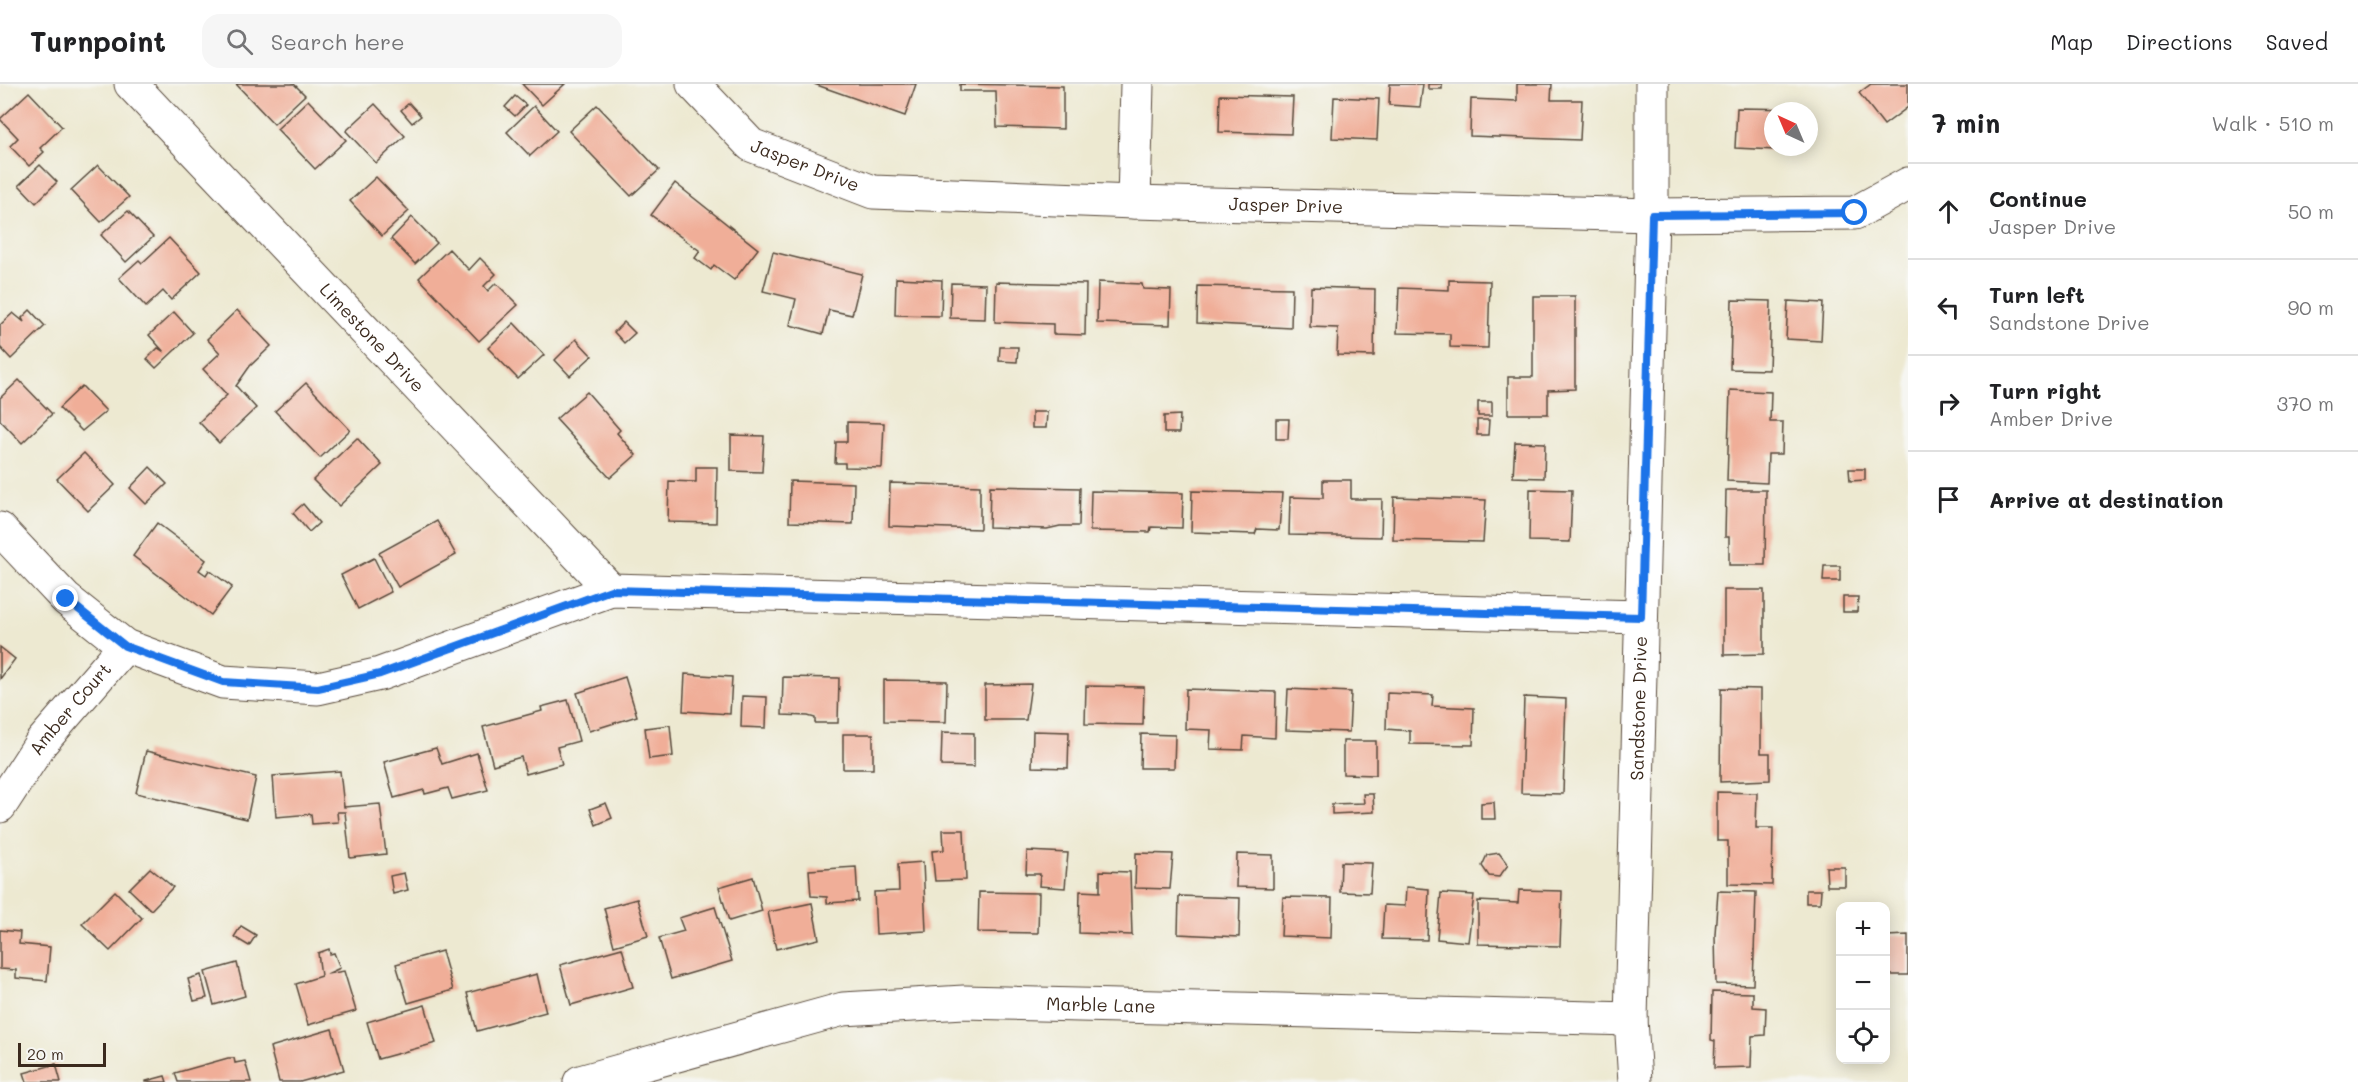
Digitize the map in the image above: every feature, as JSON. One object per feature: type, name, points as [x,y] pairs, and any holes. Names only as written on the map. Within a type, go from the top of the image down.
[{"type":"street","name":"Limestone Drive","points":[[131,84],[611,590]]},
{"type":"street","name":"Jasper Drive","points":[[693,84],[751,145],[873,192],[1134,202],[1652,215],[1855,213],[1908,184]]},
{"type":"street","points":[[1134,202],[1137,84]]},
{"type":"street","name":"Sandstone Drive","points":[[1635,1082],[1631,1019],[1652,215],[1652,84]]},
{"type":"street","points":[[0,529],[66,599],[125,646],[223,682],[318,688],[380,674],[611,590],[1641,617]]},
{"type":"street","name":"Amber Court","points":[[0,806],[40,743],[125,646]]},
{"type":"street","name":"Marble Lane","points":[[580,1082],[843,1009],[964,1002],[1631,1019]]},
{"type":"building","points":[[236,84],[294,84],[305,95],[274,124]]},
{"type":"building","points":[[522,84],[565,84],[542,105]]},
{"type":"building","points":[[814,84],[916,84],[905,116]]},
{"type":"building","points":[[960,84],[1063,86],[1063,129],[997,127],[996,91],[960,91]]},
{"type":"building","points":[[1390,84],[1423,84],[1420,107],[1389,105]]},
{"type":"building","points":[[1428,84],[1442,84],[1442,89],[1428,89]]},
{"type":"building","points":[[1517,84],[1552,84],[1551,100],[1582,100],[1580,140],[1470,136],[1471,99],[1517,101]]},
{"type":"building","points":[[1871,84],[1908,84],[1908,107],[1884,125],[1859,93]]},
{"type":"building","points":[[29,92],[62,127],[40,148],[44,152],[29,166],[10,146],[18,138],[0,119]]},
{"type":"building","points":[[1220,95],[1293,97],[1291,134],[1219,132]]},
{"type":"building","points":[[515,96],[526,105],[515,116],[505,107]]},
{"type":"building","points":[[1334,97],[1379,99],[1377,140],[1332,138]]},
{"type":"building","points":[[308,100],[346,140],[315,169],[277,129]]},
{"type":"building","points":[[409,103],[421,116],[412,123],[401,110]]},
{"type":"building","points":[[375,104],[405,136],[376,163],[346,131]]},
{"type":"building","points":[[597,105],[659,170],[631,196],[569,131]]},
{"type":"building","points":[[534,106],[557,131],[530,156],[507,132]]},
{"type":"building","points":[[1737,108],[1764,108],[1764,149],[1735,148]]},
{"type":"building","points":[[40,165],[57,182],[36,203],[19,185]]},
{"type":"building","points":[[98,165],[129,197],[101,222],[71,190]]},
{"type":"building","points":[[376,177],[409,211],[382,236],[350,201]]},
{"type":"building","points":[[675,183],[758,249],[734,280],[714,265],[711,270],[695,258],[700,251],[651,215]]},
{"type":"building","points":[[128,211],[153,237],[126,262],[101,235]]},
{"type":"building","points":[[412,217],[437,243],[415,264],[391,239]]},
{"type":"building","points":[[169,238],[201,272],[171,300],[163,291],[146,307],[119,278],[139,260],[142,263]]},
{"type":"building","points":[[449,249],[469,270],[480,258],[496,274],[484,286],[488,291],[496,283],[518,305],[479,341],[419,278]]},
{"type":"building","points":[[773,252],[862,274],[852,315],[829,310],[823,334],[790,325],[796,299],[763,291]]},
{"type":"building","points":[[896,278],[942,280],[941,316],[895,315]]},
{"type":"building","points":[[1449,280],[1490,281],[1488,348],[1450,347],[1450,334],[1397,333],[1399,288],[1449,290]]},
{"type":"building","points":[[996,282],[1086,284],[1085,335],[1053,334],[1053,324],[995,322]]},
{"type":"building","points":[[1098,282],[1142,284],[1143,289],[1171,290],[1170,325],[1097,323]]},
{"type":"building","points":[[951,283],[986,284],[985,319],[950,318]]},
{"type":"building","points":[[1198,286],[1292,288],[1291,328],[1197,323]]},
{"type":"building","points":[[1311,287],[1375,289],[1374,356],[1337,355],[1338,328],[1310,327]]},
{"type":"building","points":[[1533,296],[1575,296],[1575,389],[1548,390],[1548,414],[1508,414],[1508,377],[1533,377]]},
{"type":"building","points":[[1732,300],[1771,301],[1769,370],[1730,369]]},
{"type":"building","points":[[1788,301],[1823,303],[1821,341],[1786,339]]},
{"type":"building","points":[[30,310],[45,326],[11,359],[0,347],[0,325],[13,313],[24,322],[22,318]]},
{"type":"building","points":[[237,310],[271,346],[250,366],[236,386],[256,408],[219,443],[199,422],[227,395],[203,369],[220,353],[207,339]]},
{"type":"building","points":[[174,312],[193,333],[156,368],[147,359],[158,348],[164,352],[149,335]]},
{"type":"building","points":[[624,322],[635,333],[624,343],[614,332]]},
{"type":"building","points":[[514,323],[544,355],[518,379],[488,348]]},
{"type":"building","points":[[576,339],[592,356],[570,376],[555,360]]},
{"type":"building","points":[[1000,347],[1018,347],[1017,362],[999,361]]},
{"type":"building","points":[[19,380],[52,414],[22,443],[0,420],[0,398]]},
{"type":"building","points":[[306,383],[350,430],[320,458],[275,411]]},
{"type":"building","points":[[82,386],[106,411],[82,431],[59,408]]},
{"type":"building","points":[[1730,390],[1771,392],[1770,422],[1783,422],[1782,454],[1768,454],[1767,483],[1727,481]]},
{"type":"building","points":[[587,392],[620,430],[617,433],[636,455],[610,478],[556,419]]},
{"type":"building","points":[[1478,402],[1492,402],[1492,416],[1478,416]]},
{"type":"building","points":[[1032,412],[1047,412],[1046,428],[1032,428]]},
{"type":"building","points":[[1180,415],[1179,433],[1164,433],[1164,416]]},
{"type":"building","points":[[1276,419],[1289,419],[1288,439],[1276,439]]},
{"type":"building","points":[[1477,420],[1489,420],[1488,435],[1477,435]]},
{"type":"building","points":[[847,422],[884,423],[882,468],[845,467],[845,463],[835,463],[836,442],[847,442]]},
{"type":"building","points":[[731,435],[764,436],[762,472],[731,471]]},
{"type":"building","points":[[357,438],[382,465],[339,506],[313,480]]},
{"type":"building","points":[[1515,442],[1545,443],[1544,478],[1513,477]]},
{"type":"building","points":[[84,453],[115,485],[88,511],[57,479]]},
{"type":"building","points":[[150,467],[167,484],[146,504],[130,488]]},
{"type":"building","points":[[696,467],[717,467],[716,523],[668,522],[669,481],[696,482]]},
{"type":"building","points":[[1849,469],[1865,469],[1865,480],[1850,481]]},
{"type":"building","points":[[1323,480],[1351,480],[1351,499],[1382,499],[1381,537],[1289,535],[1290,497],[1323,498]]},
{"type":"building","points":[[790,481],[854,483],[853,524],[789,522]]},
{"type":"building","points":[[890,483],[980,486],[980,529],[889,526]]},
{"type":"building","points":[[990,486],[1080,488],[1079,526],[1047,529],[989,527]]},
{"type":"building","points":[[1530,489],[1572,490],[1570,542],[1529,541]]},
{"type":"building","points":[[1726,490],[1766,490],[1765,565],[1729,565],[1729,537],[1725,537]]},
{"type":"building","points":[[1091,491],[1183,493],[1182,528],[1151,527],[1150,532],[1090,531]]},
{"type":"building","points":[[1192,491],[1282,493],[1279,530],[1257,529],[1255,534],[1191,532]]},
{"type":"building","points":[[1394,497],[1486,500],[1483,542],[1393,540]]},
{"type":"building","points":[[303,504],[319,523],[309,532],[293,513]]},
{"type":"building","points":[[437,521],[456,555],[398,587],[379,553]]},
{"type":"building","points":[[157,523],[206,560],[199,570],[206,575],[209,570],[232,587],[211,615],[133,556]]},
{"type":"building","points":[[374,558],[391,592],[358,609],[341,575]]},
{"type":"building","points":[[1824,566],[1840,566],[1840,581],[1823,581]]},
{"type":"building","points":[[1724,590],[1764,590],[1764,654],[1724,655]]},
{"type":"building","points":[[1843,597],[1858,597],[1857,612],[1843,612]]},
{"type":"building","points":[[0,647],[15,659],[0,679]]},
{"type":"building","points":[[685,674],[732,677],[730,714],[683,711]]},
{"type":"building","points":[[625,677],[637,716],[589,731],[577,693]]},
{"type":"building","points":[[783,677],[839,678],[838,723],[815,723],[815,718],[808,716],[782,715]]},
{"type":"building","points":[[884,680],[947,681],[946,722],[884,721]]},
{"type":"building","points":[[1031,684],[1026,720],[985,720],[985,685]]},
{"type":"building","points":[[1086,686],[1144,687],[1143,725],[1085,724]]},
{"type":"building","points":[[1721,688],[1761,689],[1761,753],[1770,753],[1770,780],[1720,782]]},
{"type":"building","points":[[1186,689],[1276,692],[1275,738],[1244,736],[1243,750],[1210,749],[1211,730],[1185,729]]},
{"type":"building","points":[[1288,689],[1351,692],[1349,732],[1286,730]]},
{"type":"building","points":[[1387,693],[1433,695],[1432,706],[1474,708],[1473,745],[1410,744],[1410,731],[1386,729]]},
{"type":"building","points":[[742,696],[767,697],[766,728],[741,727]]},
{"type":"building","points":[[1524,697],[1566,699],[1563,794],[1521,793]]},
{"type":"building","points":[[568,700],[579,741],[557,747],[562,764],[526,774],[521,757],[493,765],[483,727],[542,711],[541,707]]},
{"type":"building","points":[[670,725],[673,756],[649,759],[645,728]]},
{"type":"building","points":[[1033,731],[1069,732],[1068,768],[1032,767]]},
{"type":"building","points":[[942,732],[974,733],[974,767],[941,766]]},
{"type":"building","points":[[843,734],[873,734],[873,769],[843,769]]},
{"type":"building","points":[[1141,734],[1175,735],[1174,768],[1140,768]]},
{"type":"building","points":[[1343,741],[1376,741],[1376,775],[1343,774]]},
{"type":"building","points":[[436,748],[442,764],[477,753],[488,790],[452,799],[448,788],[425,794],[424,790],[394,798],[384,762]]},
{"type":"building","points":[[146,751],[256,777],[247,819],[136,793]]},
{"type":"building","points":[[340,771],[344,807],[380,804],[386,854],[350,858],[345,812],[337,812],[338,822],[312,824],[311,814],[276,817],[273,776]]},
{"type":"building","points":[[1717,792],[1757,793],[1756,828],[1773,828],[1772,885],[1728,884],[1728,841],[1717,841]]},
{"type":"building","points":[[1363,794],[1373,794],[1374,812],[1332,814],[1332,804],[1364,803]]},
{"type":"building","points":[[1494,802],[1495,819],[1481,819],[1481,803]]},
{"type":"building","points":[[606,803],[612,818],[596,825],[590,809]]},
{"type":"building","points":[[943,830],[964,830],[966,880],[935,881],[932,851],[944,850]]},
{"type":"building","points":[[1027,851],[1068,853],[1065,888],[1039,886],[1040,874],[1026,874]]},
{"type":"building","points":[[1136,853],[1173,854],[1170,889],[1135,888]]},
{"type":"building","points":[[1499,853],[1508,865],[1499,877],[1489,876],[1482,866],[1487,855]]},
{"type":"building","points":[[1237,854],[1273,855],[1273,888],[1236,887]]},
{"type":"building","points":[[923,862],[926,931],[876,934],[874,892],[899,891],[898,864]]},
{"type":"building","points":[[1341,862],[1372,863],[1370,893],[1340,892]]},
{"type":"building","points":[[856,867],[858,901],[827,903],[827,897],[811,896],[809,870]]},
{"type":"building","points":[[1826,867],[1845,867],[1845,886],[1827,886]]},
{"type":"building","points":[[150,868],[173,887],[151,910],[129,889]]},
{"type":"building","points":[[1100,871],[1130,872],[1132,935],[1079,933],[1080,891],[1100,892]]},
{"type":"building","points":[[404,873],[408,890],[393,894],[390,876]]},
{"type":"building","points":[[753,877],[762,911],[729,921],[719,887]]},
{"type":"building","points":[[1406,887],[1429,889],[1427,940],[1382,939],[1384,905],[1405,906]]},
{"type":"building","points":[[1519,890],[1562,891],[1560,946],[1478,944],[1478,901],[1518,903]]},
{"type":"building","points":[[1806,890],[1821,890],[1820,903],[1806,903]]},
{"type":"building","points":[[115,891],[142,918],[110,951],[82,924]]},
{"type":"building","points":[[1718,891],[1756,892],[1753,985],[1716,984],[1715,934]]},
{"type":"building","points":[[979,892],[1039,893],[1038,933],[978,932]]},
{"type":"building","points":[[1441,893],[1474,895],[1468,942],[1437,939]]},
{"type":"building","points":[[1179,896],[1240,898],[1239,937],[1178,934]]},
{"type":"building","points":[[1283,897],[1332,898],[1331,938],[1281,936]]},
{"type":"building","points":[[637,899],[648,936],[614,946],[604,908]]},
{"type":"building","points":[[812,903],[819,939],[776,949],[768,912]]},
{"type":"building","points":[[715,907],[732,961],[671,979],[659,938],[684,931],[679,918]]},
{"type":"building","points":[[241,926],[256,935],[249,946],[234,937]]},
{"type":"building","points":[[0,930],[20,932],[19,944],[50,947],[47,981],[16,978],[16,970],[0,969]]},
{"type":"building","points":[[1908,935],[1908,975],[1890,975],[1890,936]]},
{"type":"building","points":[[622,948],[633,987],[571,1005],[560,965]]},
{"type":"building","points":[[329,949],[330,954],[334,953],[340,968],[327,974],[344,971],[356,1011],[308,1025],[296,984],[321,976],[318,953]]},
{"type":"building","points":[[442,951],[453,990],[408,1003],[396,964]]},
{"type":"building","points":[[237,963],[245,996],[214,1005],[205,972]]},
{"type":"building","points":[[537,974],[546,1012],[477,1031],[467,993]]},
{"type":"building","points":[[201,975],[207,998],[194,1001],[188,979]]},
{"type":"building","points":[[1712,992],[1753,993],[1753,1007],[1766,1008],[1765,1035],[1752,1036],[1751,1067],[1714,1068],[1715,1041],[1711,1040]]},
{"type":"building","points":[[425,1005],[436,1043],[378,1059],[367,1022]]},
{"type":"building","points":[[332,1029],[344,1070],[300,1082],[279,1082],[270,1047]]},
{"type":"building","points":[[234,1058],[235,1063],[245,1061],[251,1082],[178,1082],[175,1073]]},
{"type":"building","points":[[56,1064],[61,1082],[27,1082],[24,1073]]},
{"type":"building","points":[[165,1076],[167,1082],[146,1082],[146,1081]]},
{"type":"route","points":[[66,599],[125,646],[223,682],[318,688],[380,674],[611,590],[1641,617],[1652,215],[1855,213]]}]
